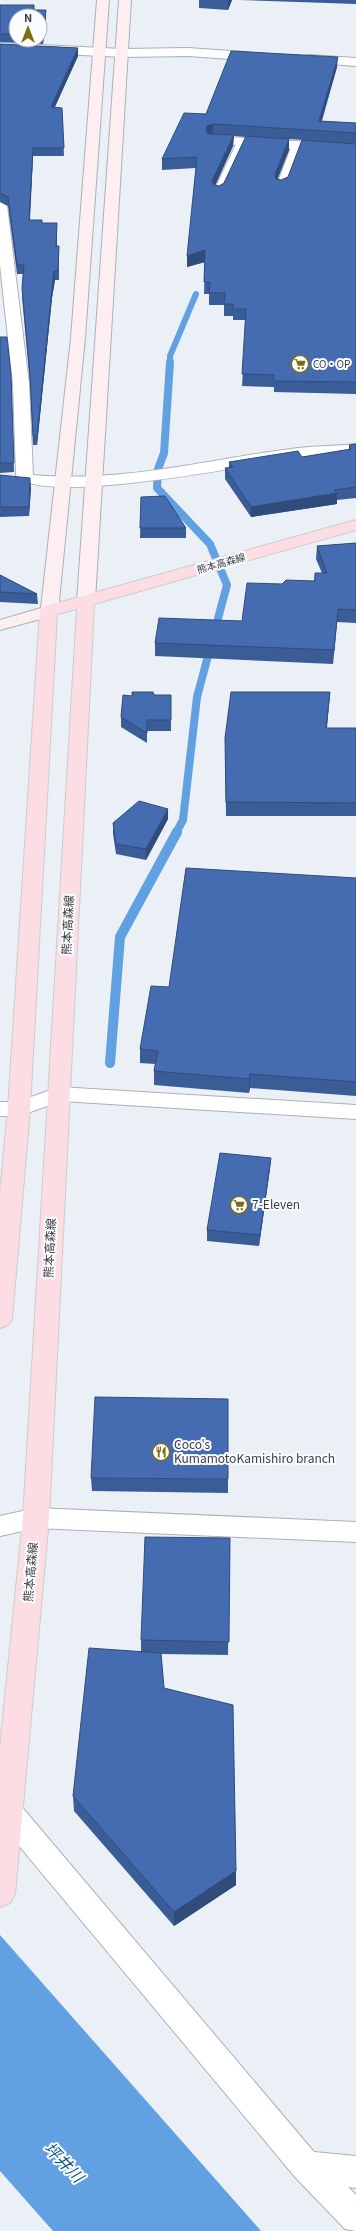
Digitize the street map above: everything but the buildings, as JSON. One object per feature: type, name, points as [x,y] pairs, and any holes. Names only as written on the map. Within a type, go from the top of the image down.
[{"type":"main road","name":"熊本高森線","points":[[49,611],[356,525]]},
{"type":"main road","name":"熊本高森線","points":[[0,1894],[4,1807],[36,1518],[86,601]]},
{"type":"main road","points":[[0,1319],[10,1109],[49,611]]},
{"type":"street","points":[[0,625],[49,611],[87,222],[103,0]]},
{"type":"street","points":[[86,601],[123,53],[125,0]]},
{"type":"street","points":[[0,47],[123,53],[188,52],[272,57]]},
{"type":"street","points":[[295,59],[356,62]]},
{"type":"street","points":[[213,140],[356,149]]},
{"type":"street","points":[[0,206],[21,384],[24,476],[29,479]]},
{"type":"street","points":[[87,222],[112,222]]},
{"type":"street","points":[[7,479],[62,482],[143,478],[299,453],[356,449]]},
{"type":"street","points":[[10,1109],[59,1094],[356,1112]]},
{"type":"street","points":[[0,1526],[36,1518],[356,1532]]},
{"type":"street","points":[[4,1807],[306,2166],[356,2218]]},
{"type":"street","points":[[306,2166],[356,2172]]},
{"type":"lane","points":[[218,193],[242,142]]},
{"type":"lane","points":[[281,187],[297,145]]},
{"type":"water","name":"坪井川","points":[[0,1935],[261,2231],[53,2231],[0,2171]]},
{"type":"waterway","points":[[170,362],[170,356],[196,294]]},
{"type":"waterway","points":[[170,362],[164,453],[158,469],[157,488],[210,544],[227,585],[197,697],[183,820],[176,833]]},
{"type":"waterway","points":[[110,1063],[120,937],[177,832]]},
{"type":"place","name":"CO・OP","points":[[300,364]]},
{"type":"place","name":"7-Eleven","points":[[239,1205]]},
{"type":"place","name":"Coco's KumamotoKamishiro branch","points":[[161,1452]]}]
